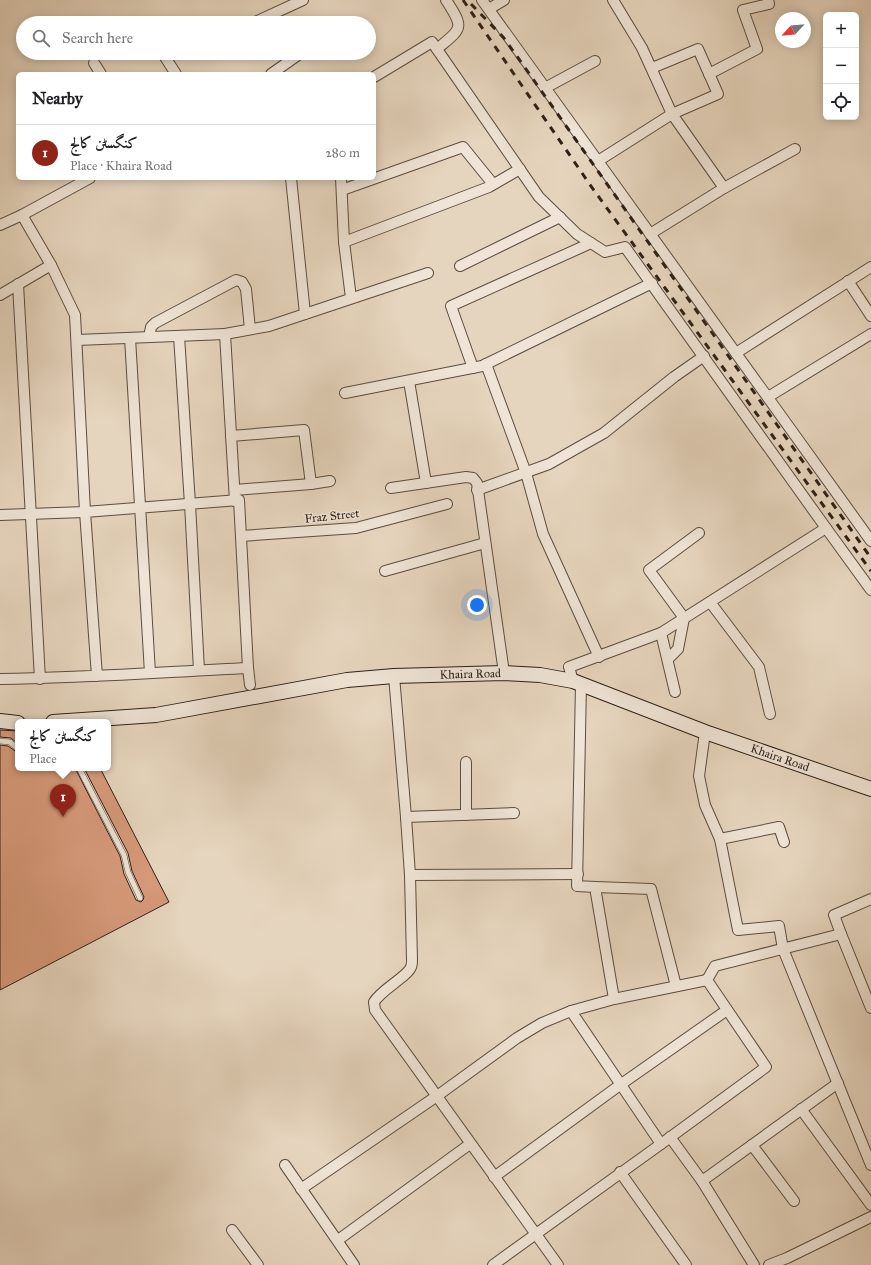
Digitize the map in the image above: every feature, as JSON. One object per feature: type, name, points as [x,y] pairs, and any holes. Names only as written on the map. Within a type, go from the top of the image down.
[{"type":"street","points":[[268,16],[303,0]]},
{"type":"street","points":[[437,49],[458,29],[459,22],[446,0]]},
{"type":"street","points":[[482,0],[871,541]]},
{"type":"street","points":[[489,9],[504,0]]},
{"type":"street","points":[[613,0],[642,48],[672,114],[724,188]]},
{"type":"street","points":[[709,74],[757,49],[743,10],[769,4],[768,0]]},
{"type":"street","points":[[376,76],[432,42],[539,197],[577,234],[605,252],[625,247],[871,590]]},
{"type":"street","points":[[598,161],[672,114],[718,94],[698,49],[652,68]]},
{"type":"street","points":[[167,60],[175,72]]},
{"type":"street","points":[[274,72],[291,60]]},
{"type":"street","points":[[545,88],[595,61]]},
{"type":"street","points":[[94,63],[101,72]]},
{"type":"street","points":[[376,178],[463,147],[494,184]]},
{"type":"street","points":[[650,234],[724,188],[795,149]]},
{"type":"street","points":[[344,242],[494,184],[520,169]]},
{"type":"street","points":[[1,223],[22,215],[86,180]]},
{"type":"street","points":[[291,180],[305,314]]},
{"type":"street","points":[[341,180],[344,242],[351,298]]},
{"type":"street","points":[[342,190],[370,180]]},
{"type":"street","points":[[22,215],[51,265],[75,315],[85,512],[97,676]]},
{"type":"street","points":[[460,266],[560,218]]},
{"type":"street","points":[[473,368],[451,306],[591,243]]},
{"type":"street","points":[[0,294],[51,265]]},
{"type":"street","points":[[736,353],[848,281],[871,268]]},
{"type":"street","points":[[77,340],[225,334],[270,326],[428,273]]},
{"type":"street","points":[[149,337],[151,327],[155,323],[236,280],[242,282],[246,289],[250,329]]},
{"type":"street","points":[[848,281],[871,316]]},
{"type":"street","points":[[345,393],[473,368],[486,364],[652,283]]},
{"type":"street","points":[[18,284],[40,679]]},
{"type":"street","points":[[225,334],[235,501]]},
{"type":"street","points":[[768,397],[871,334]]},
{"type":"street","points":[[179,336],[199,670]]},
{"type":"street","points":[[130,338],[150,673]]},
{"type":"street","points":[[477,490],[549,464],[604,433],[704,356]]},
{"type":"street","points":[[486,364],[526,473],[543,534],[599,656]]},
{"type":"street","points":[[409,381],[426,483]]},
{"type":"street","points":[[231,436],[304,430],[311,484]]},
{"type":"street","points":[[391,488],[466,477],[473,478],[477,483],[504,673]]},
{"type":"street","points":[[235,490],[330,481]]},
{"type":"street","points":[[0,515],[85,512],[239,500],[250,685]]},
{"type":"street","name":"Fraz Street","points":[[241,536],[356,528],[447,504]]},
{"type":"street","points":[[676,986],[651,889],[577,886],[577,683],[569,667],[661,633],[826,528]]},
{"type":"street","points":[[668,659],[678,649],[684,618],[649,570],[700,533]]},
{"type":"street","points":[[385,571],[485,543]]},
{"type":"street","points":[[710,602],[759,667],[770,714]]},
{"type":"street","points":[[661,633],[675,692]]},
{"type":"street","points":[[0,679],[40,679],[248,668]]},
{"type":"street","name":"Khaira Road","points":[[97,719],[156,715],[347,680],[394,676],[504,673],[540,675],[577,683],[706,732],[871,789]]},
{"type":"street","points":[[394,676],[410,875],[411,967],[407,972],[378,995],[374,1002],[375,1010],[558,1265]]},
{"type":"street","points":[[0,721],[15,723]]},
{"type":"street","points":[[706,732],[699,776],[705,806],[720,839],[738,930],[779,926],[783,949],[871,1165]]},
{"type":"street","points":[[466,762],[466,815]]},
{"type":"street","points":[[406,817],[514,814]]},
{"type":"street","points":[[720,839],[779,827],[784,842]]},
{"type":"street","points":[[410,875],[578,874]]},
{"type":"street","points":[[595,887],[614,999]]},
{"type":"street","points":[[871,899],[834,916],[871,1008]]},
{"type":"street","points":[[301,1189],[437,1096],[517,1038],[542,1023],[572,1011],[614,999],[707,980],[715,966],[841,934]]},
{"type":"street","points":[[493,1265],[766,1067],[707,980]]},
{"type":"street","points":[[494,1177],[620,1084],[727,1010]]},
{"type":"street","points":[[572,1011],[661,1144]]},
{"type":"street","points":[[702,1181],[838,1083]]},
{"type":"street","points":[[801,1109],[871,1205]]},
{"type":"street","points":[[670,1137],[702,1181],[754,1265]]},
{"type":"street","points":[[338,1240],[470,1144]]},
{"type":"street","points":[[752,1145],[794,1201]]},
{"type":"street","points":[[285,1165],[354,1265]]},
{"type":"street","points":[[620,1172],[686,1265]]},
{"type":"street","points":[[768,1265],[789,1262],[871,1217]]},
{"type":"street","points":[[232,1230],[258,1265]]},
{"type":"lane","points":[[0,741],[10,742],[15,746]]},
{"type":"lane","points":[[81,771],[124,855],[128,872],[140,898]]},
{"type":"building","points":[[0,730],[15,731],[15,741],[11,738],[0,737]]},
{"type":"building","points":[[0,745],[8,746],[15,751],[15,771],[77,771],[120,856],[124,874],[136,900],[141,902],[144,897],[132,871],[128,853],[86,771],[102,771],[169,902],[0,990]]},
{"type":"railway","points":[[463,0],[593,189],[871,571]]},
{"type":"railway","points":[[471,4],[504,38],[871,558]]},
{"type":"place","name":"کنگسٹن کالج","points":[[63,817]]}]
